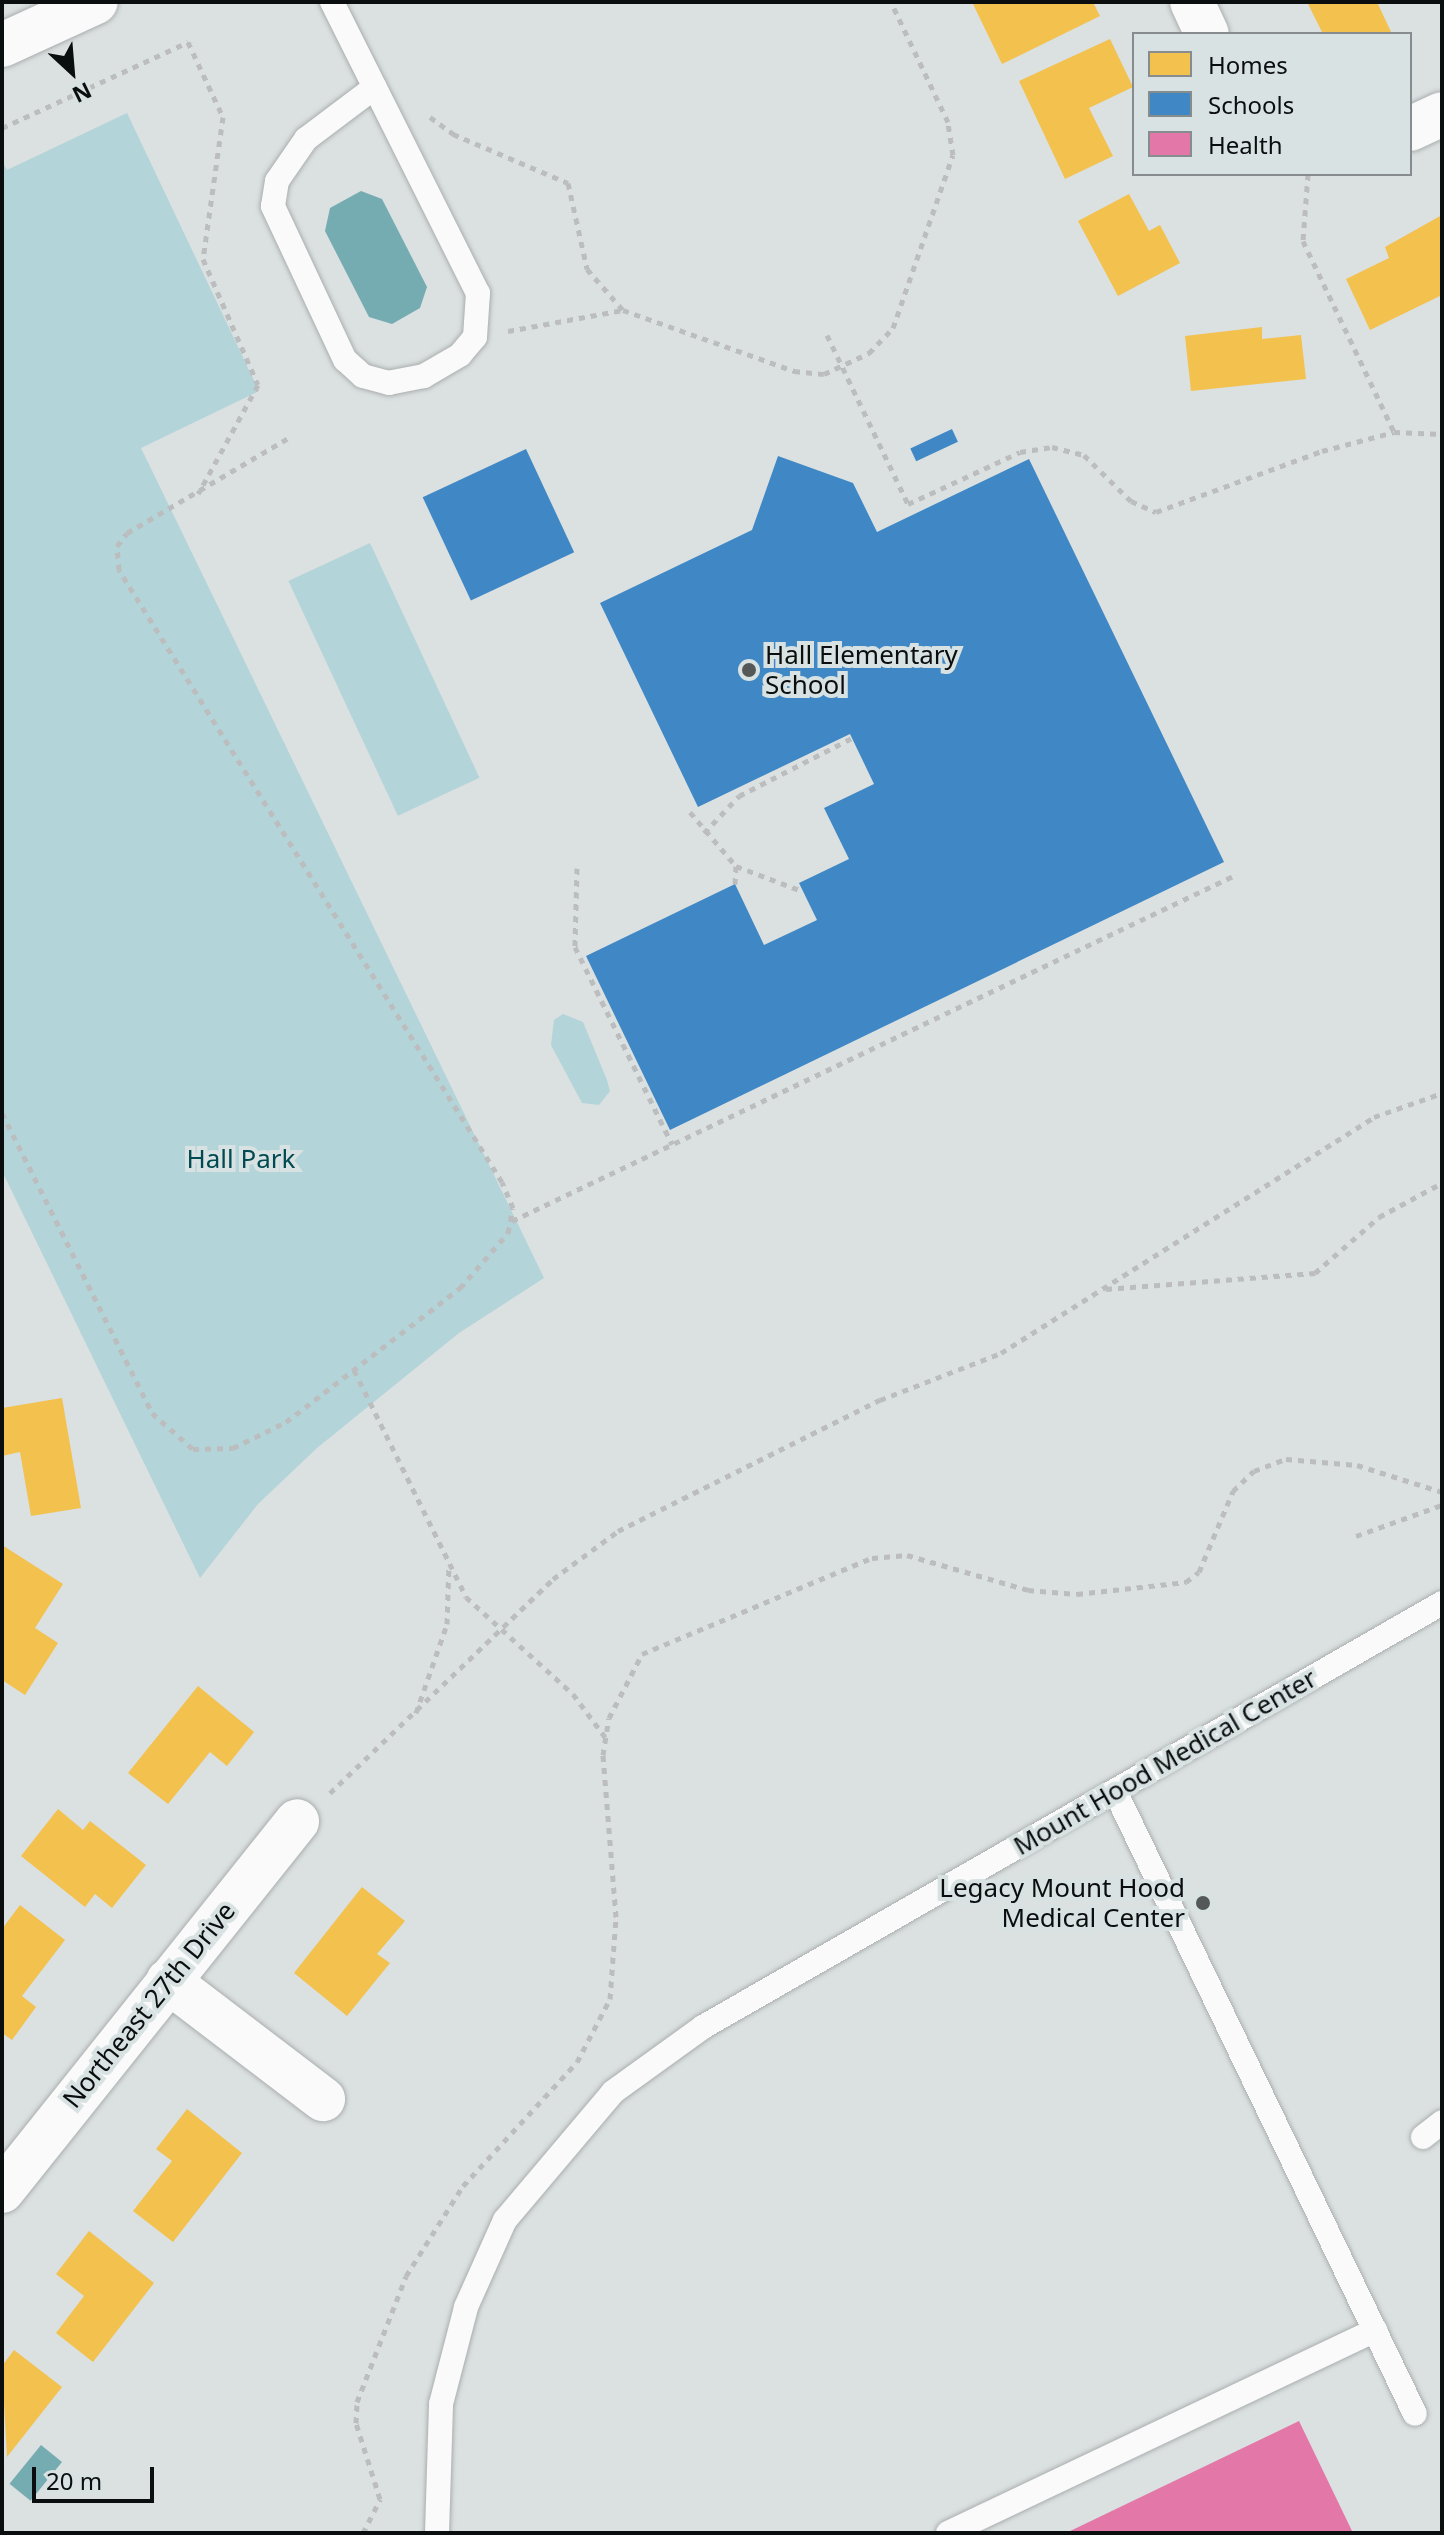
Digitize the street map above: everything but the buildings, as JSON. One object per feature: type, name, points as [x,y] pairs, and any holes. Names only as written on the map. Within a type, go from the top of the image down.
[{"type":"street","points":[[2,45],[96,2]]},
{"type":"street","points":[[1192,2],[1206,32]]},
{"type":"street","points":[[1412,128],[1442,114]]},
{"type":"street","name":"Northeast 27th Drive","points":[[2,2191],[297,1821]]},
{"type":"street","points":[[168,1981],[323,2099]]},
{"type":"lane","points":[[332,2],[375,87],[478,293],[475,337],[424,376],[389,383],[363,376],[345,360],[280,231],[277,181],[306,139],[375,87]]},
{"type":"lane","name":"Mount Hood Medical Center","points":[[437,2533],[441,2404],[466,2307],[505,2220],[554,2153],[613,2092],[703,2027],[1440,1605]]},
{"type":"lane","points":[[1115,1791],[1415,2414]]},
{"type":"lane","points":[[948,2533],[1375,2330]]},
{"type":"path","points":[[422,106],[453,134],[568,183],[587,269],[623,310],[794,371],[843,369],[893,328],[953,155],[948,122],[891,2]]},
{"type":"path","points":[[2,128],[188,42],[223,117],[203,259],[258,385],[195,499]]},
{"type":"path","points":[[1308,176],[1303,241],[1394,432]]},
{"type":"path","points":[[475,337],[623,310]]},
{"type":"path","points":[[827,335],[908,504],[1020,452],[1052,447],[1084,455],[1131,501],[1156,512],[1253,472],[1394,432],[1442,434]]},
{"type":"path","points":[[288,438],[195,499],[127,533],[117,546],[119,570],[502,1182],[512,1221]]},
{"type":"path","points":[[704,833],[739,796],[852,738]]},
{"type":"path","points":[[690,812],[704,833],[736,866],[802,891]]},
{"type":"path","points":[[735,884],[736,866]]},
{"type":"path","points":[[577,868],[575,947],[672,1144]]},
{"type":"path","points":[[2,1113],[169,1435],[207,1451],[247,1444],[354,1370],[470,1279],[512,1221],[1233,876]]},
{"type":"path","points":[[297,1821],[414,1716],[553,1579],[618,1531],[880,1400],[1001,1353],[1374,1117],[1442,1093]]},
{"type":"path","points":[[1105,1289],[1315,1273],[1379,1217],[1442,1183]]},
{"type":"path","points":[[354,1370],[466,1597],[499,1632],[573,1694],[606,1737]]},
{"type":"path","points":[[363,2533],[380,2499],[356,2423],[357,2402],[406,2276],[463,2186],[577,2062],[610,1999],[617,1961],[606,1737],[626,1675],[660,1641],[872,1558],[907,1555],[1028,1590],[1165,1589],[1199,1572],[1233,1491],[1254,1471],[1286,1459],[1357,1465],[1442,1492]]},
{"type":"path","points":[[1356,1536],[1442,1505]]},
{"type":"path","points":[[414,1716],[447,1624],[449,1559]]},
{"type":"green space","name":"Hall Park","points":[[127,113],[259,391],[141,448],[544,1278],[459,1333],[317,1448],[258,1504],[200,1578],[2,1171],[2,161],[7,170]]},
{"type":"green space","points":[[370,543],[479,778],[398,816],[288,581]]},
{"type":"green space","points":[[563,1014],[583,1022],[607,1080],[610,1091],[599,1105],[582,1103],[551,1045],[554,1020]]},
{"type":"shaded area","points":[[361,191],[382,199],[427,287],[420,308],[392,324],[369,317],[325,231],[330,208]]},
{"type":"shaded area","points":[[41,2445],[62,2462],[31,2501],[10,2484]]},
{"type":"place","name":"Hall Elementary School","points":[[749,670]]},
{"type":"place","name":"Legacy Mount Hood Medical Center","points":[[1203,1903]]}]
